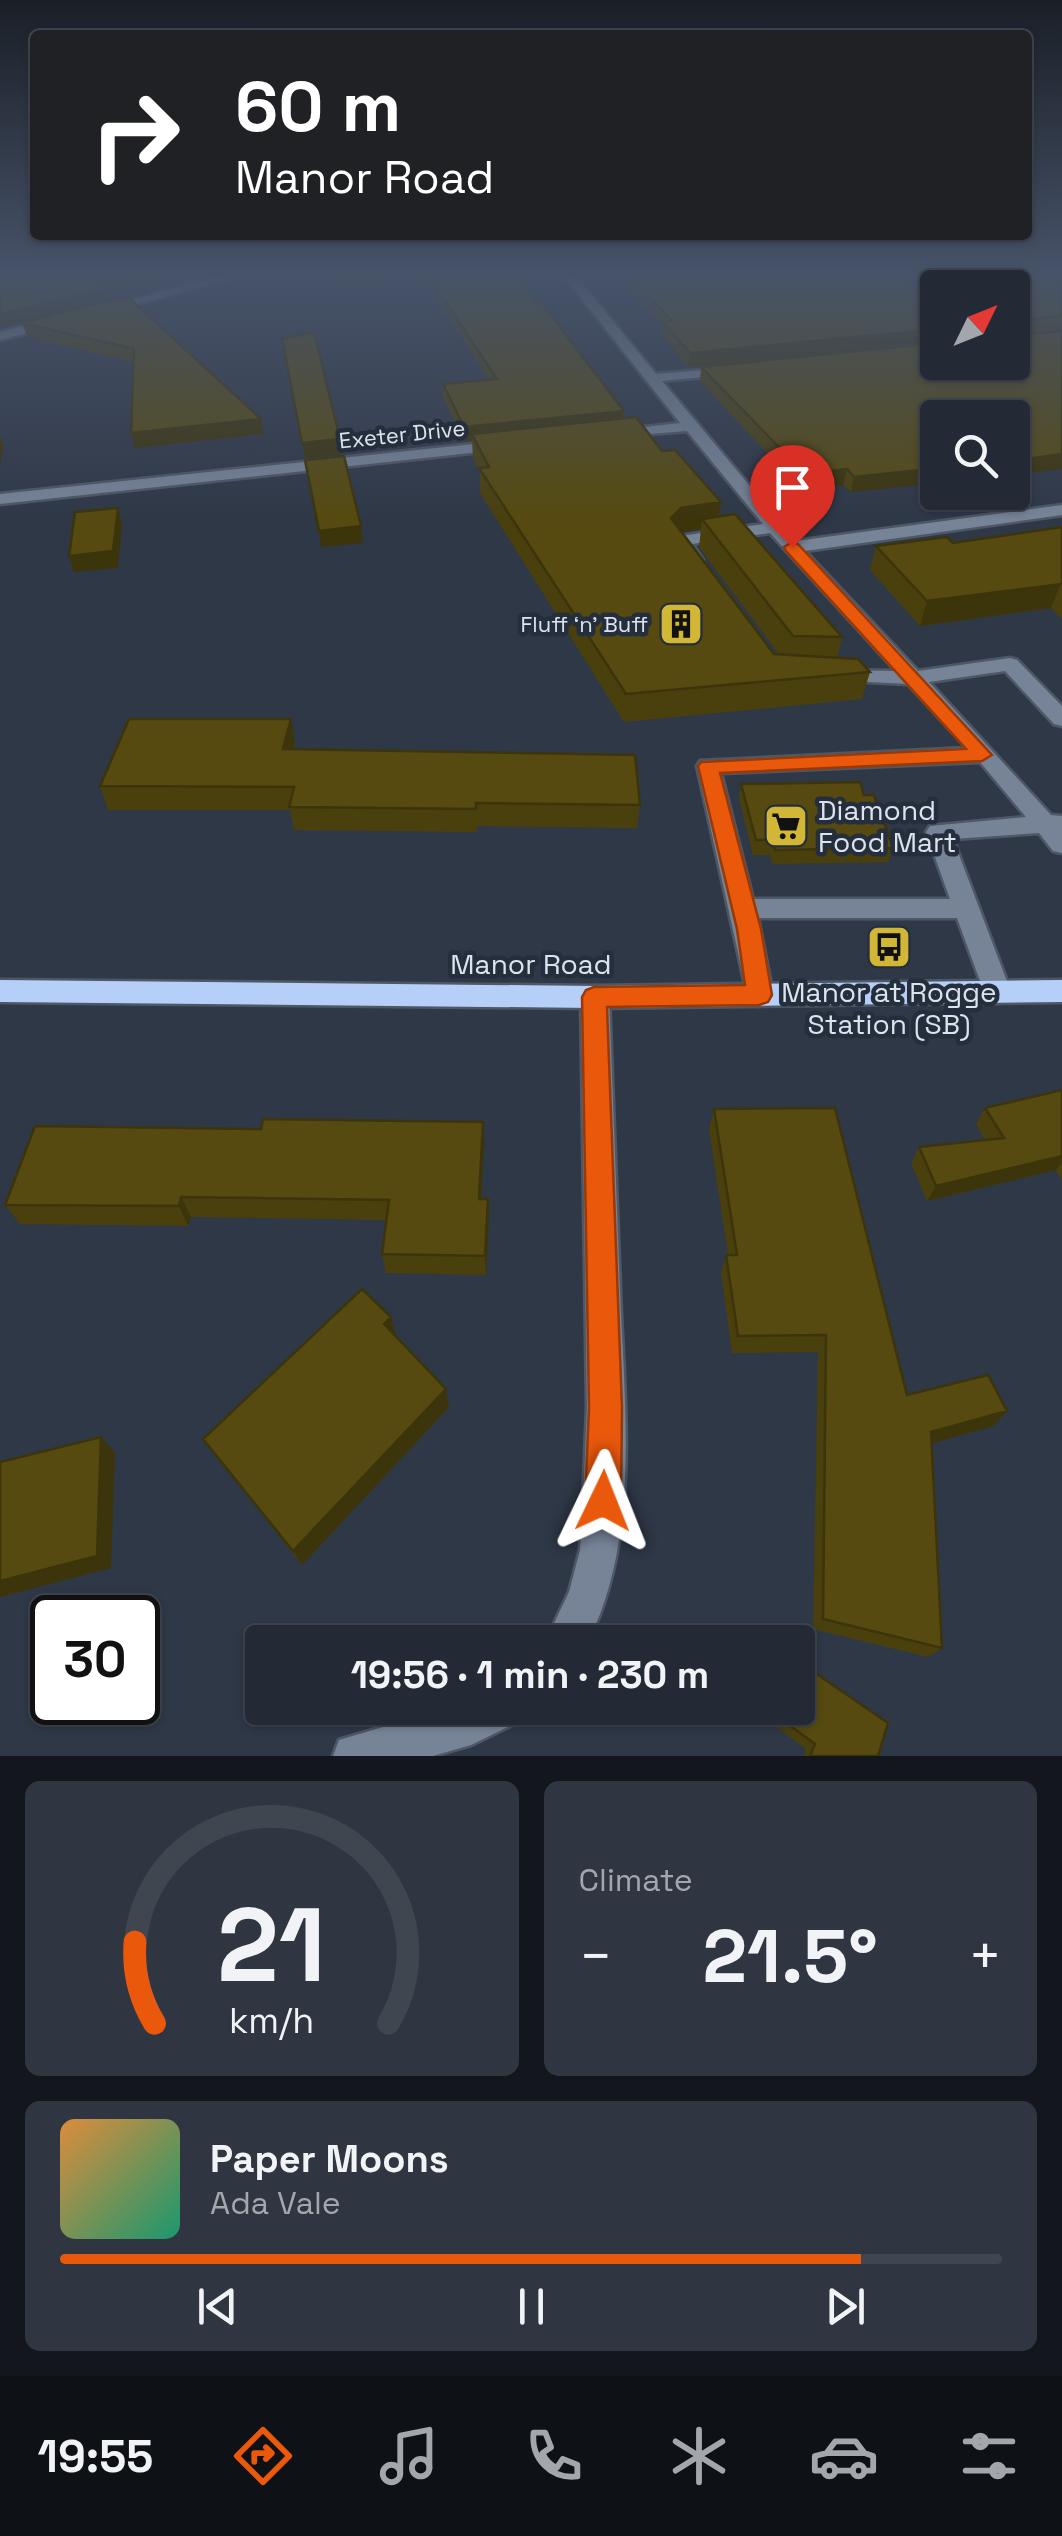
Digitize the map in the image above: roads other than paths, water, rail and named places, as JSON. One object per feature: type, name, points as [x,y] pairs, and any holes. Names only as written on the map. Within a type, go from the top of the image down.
[{"type":"main road","name":"Manor Road","points":[[0,991],[594,997],[1062,991]]},
{"type":"street","points":[[636,356],[774,527],[982,755],[1057,831]]},
{"type":"street","points":[[654,378],[752,368]]},
{"type":"street","points":[[605,435],[689,426]]},
{"type":"street","name":"Exeter Drive","points":[[0,499],[527,443]]},
{"type":"street","points":[[792,547],[1062,510]]},
{"type":"street","points":[[702,571],[680,541],[774,527]]},
{"type":"street","points":[[818,676],[912,678],[1010,664],[1062,719]]},
{"type":"street","points":[[759,995],[708,766],[982,755]]},
{"type":"street","points":[[996,992],[938,832],[1057,831]]},
{"type":"street","points":[[743,910],[965,908]]},
{"type":"street","points":[[574,1625],[588,1598],[600,1550],[606,1408],[594,997]]},
{"type":"street","points":[[355,1756],[463,1725]]},
{"type":"place","name":"Fluff ‘n’ Buff","points":[[681,624]]},
{"type":"place","name":"Diamond Food Mart","points":[[786,826]]},
{"type":"place","name":"Manor at Rogge Station (SB)","points":[[889,947]]}]
